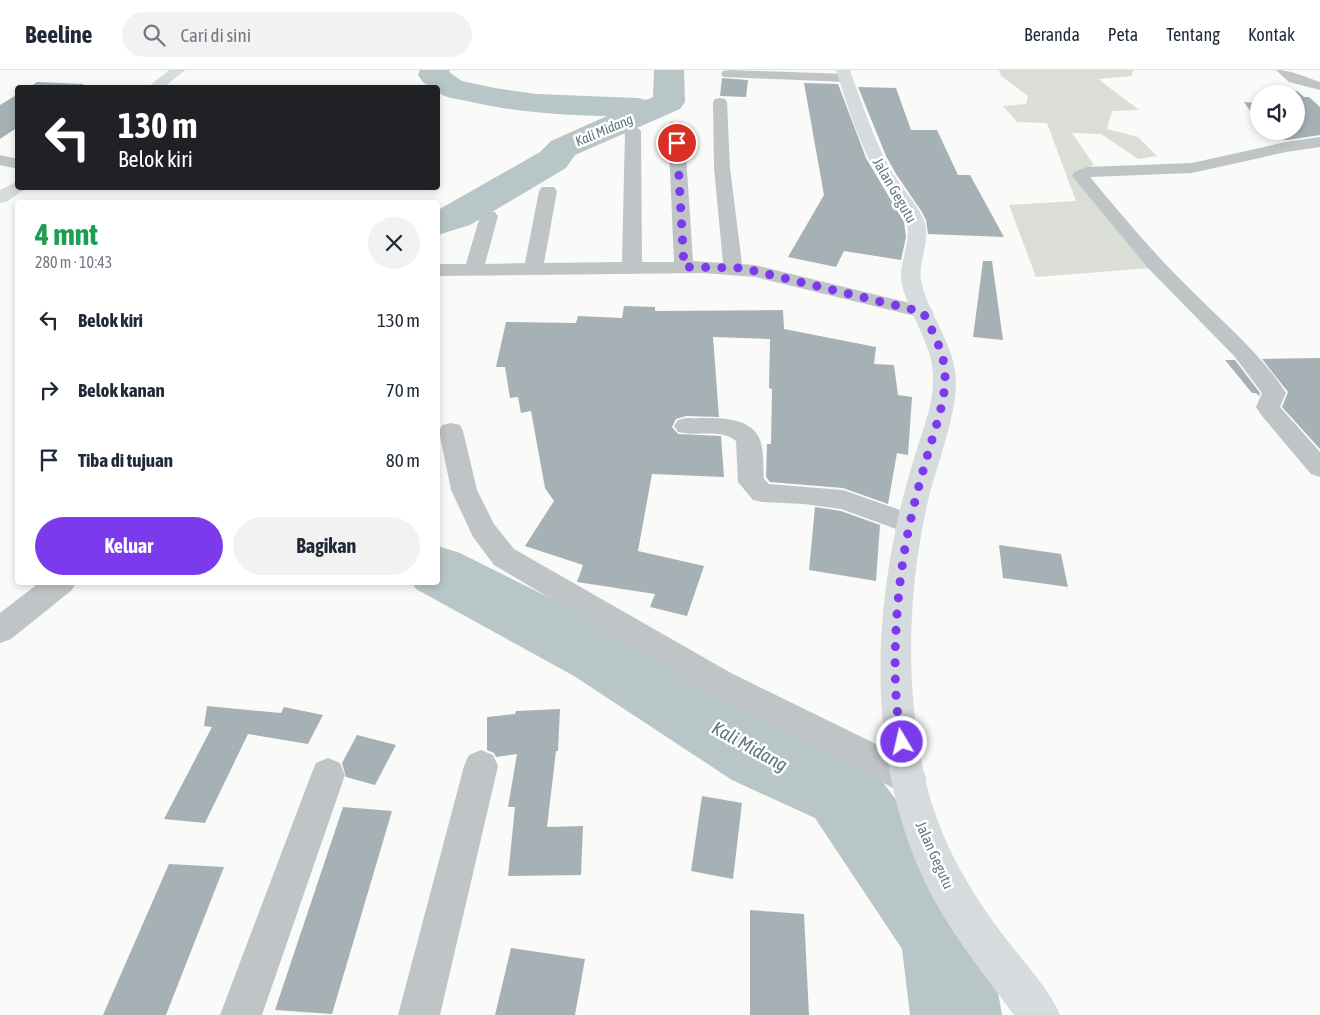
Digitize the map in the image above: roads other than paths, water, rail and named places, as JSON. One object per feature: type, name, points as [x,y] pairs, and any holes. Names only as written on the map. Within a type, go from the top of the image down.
[{"type":"main road","points":[[158,85],[178,70]]},
{"type":"main road","name":"Jalan Gegutu","points":[[844,74],[862,127],[874,153],[915,221],[917,240],[910,258],[912,286],[941,353],[945,372],[942,410],[910,524],[902,569],[896,666],[898,724],[909,778],[920,827],[941,874],[958,905],[1039,1015]]},
{"type":"main road","points":[[0,198],[15,188]]},
{"type":"street","points":[[1283,70],[1294,80],[1320,86]]},
{"type":"street","points":[[728,74],[844,74]]},
{"type":"street","points":[[720,102],[722,168],[734,268]]},
{"type":"street","points":[[676,125],[684,267]]},
{"type":"street","points":[[632,267],[633,131]]},
{"type":"street","points":[[1320,142],[1286,147],[1192,168],[1087,172],[1080,176],[1112,216],[1180,291],[1230,339],[1259,371],[1274,393],[1268,406],[1270,412],[1320,468]]},
{"type":"street","points":[[0,160],[15,163]]},
{"type":"street","points":[[534,268],[548,192]]},
{"type":"street","points":[[474,269],[489,216]]},
{"type":"street","points":[[440,270],[632,267],[734,268],[818,285],[923,312]]},
{"type":"street","points":[[686,426],[734,428],[742,432],[748,439],[750,482],[762,493],[804,495],[843,500],[910,524]]},
{"type":"street","points":[[451,430],[464,490],[483,530],[504,557],[720,683],[909,778]]},
{"type":"street","points":[[0,630],[58,585]]},
{"type":"street","points":[[419,1015],[481,766]]},
{"type":"street","points":[[241,1015],[328,775]]},
{"type":"waterway","points":[[435,70],[433,75],[452,88],[495,98],[536,104],[638,108]]},
{"type":"waterway","name":"Kali Midang","points":[[440,222],[456,217],[553,160],[563,148],[669,102],[669,70]]},
{"type":"waterway","name":"Kali Midang","points":[[440,572],[598,655],[759,755],[842,791],[944,935],[956,1015]]}]
